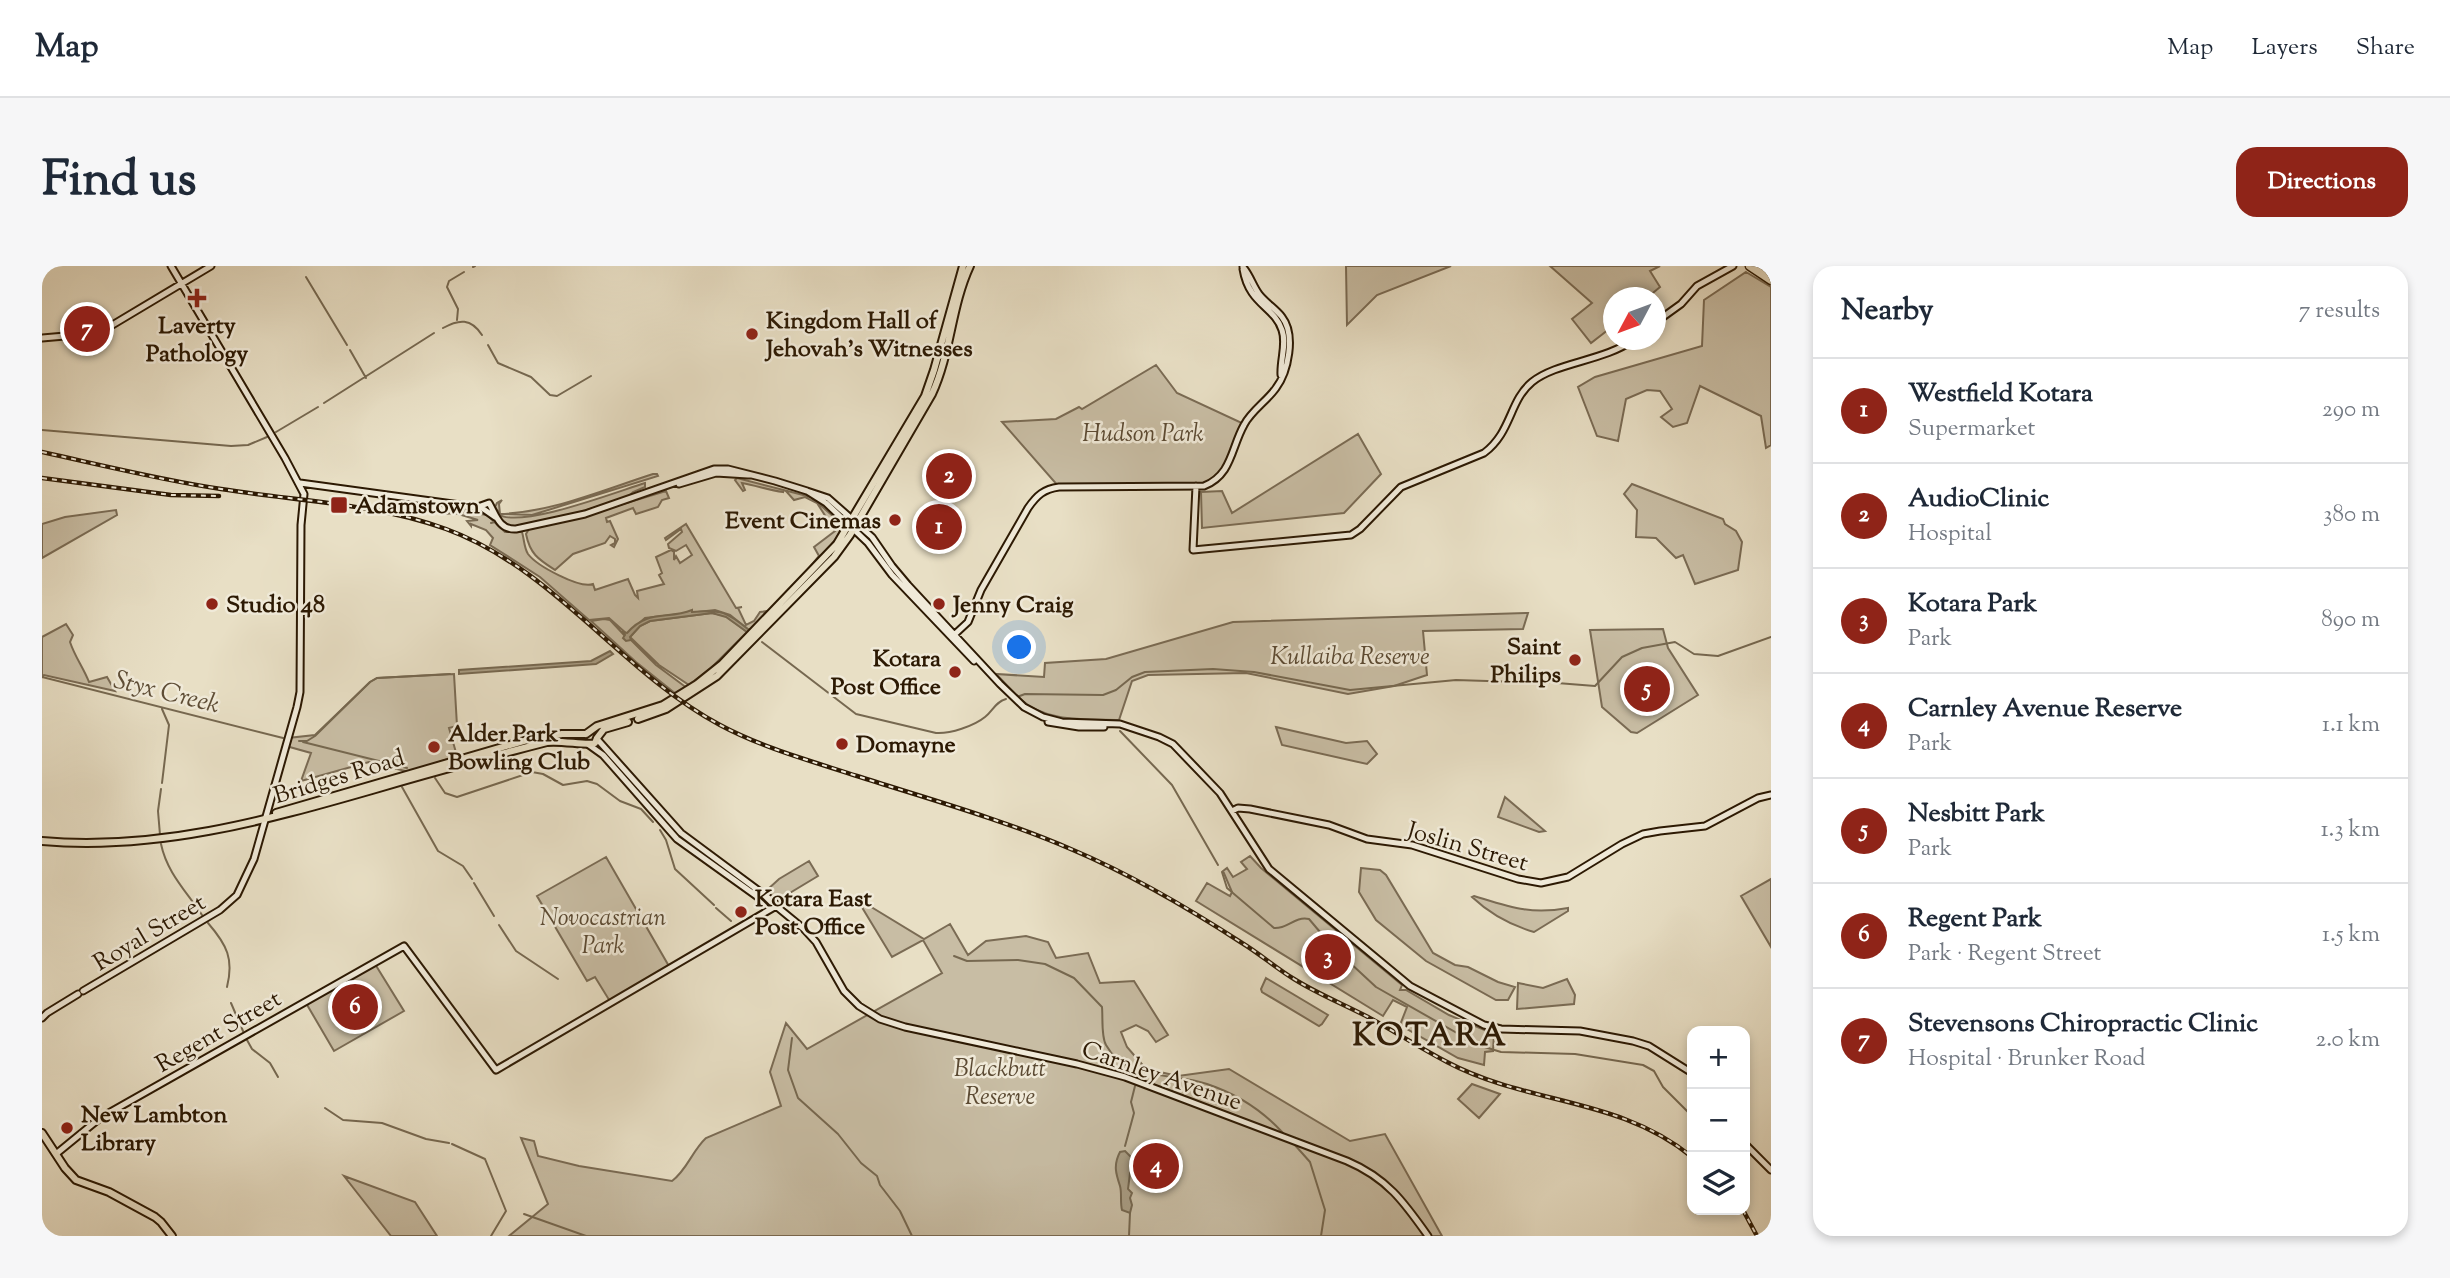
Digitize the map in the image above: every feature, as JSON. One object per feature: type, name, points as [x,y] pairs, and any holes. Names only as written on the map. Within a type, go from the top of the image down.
[{"type":"highway","points":[[1750,266],[1771,280]]},
{"type":"highway","points":[[1760,266],[1771,273]]},
{"type":"main road","points":[[171,266],[303,491],[300,692],[265,819]]},
{"type":"main road","points":[[42,338],[99,333],[211,266]]},
{"type":"main road","points":[[963,266],[925,396],[852,525],[834,557],[717,676],[666,709],[606,728],[594,744],[588,745],[584,740],[597,726],[663,705],[706,677],[837,544],[852,525],[938,380],[970,266]]},
{"type":"main road","points":[[953,636],[968,622],[981,590],[1028,508],[1040,493],[1059,487],[1204,486],[1222,476],[1244,424],[1274,391],[1281,374],[1284,342],[1282,327],[1252,295],[1245,280],[1243,266]]},
{"type":"main road","points":[[1666,315],[1681,304],[1697,286],[1733,266]]},
{"type":"main road","points":[[1195,486],[1193,550],[1355,533],[1401,487],[1490,449],[1502,436],[1523,392],[1533,381],[1616,350]]},
{"type":"main road","points":[[300,484],[487,508],[507,529],[585,514],[714,469],[728,469],[807,491],[852,525],[872,546],[892,575],[1029,714],[1047,722],[1079,727],[1126,727]]},
{"type":"main road","points":[[1015,702],[1038,714],[1079,727],[1101,723]]},
{"type":"main road","points":[[1058,721],[1126,727],[1173,744],[1217,788],[1269,869],[1410,986],[1484,1026],[1501,1030],[1580,1031],[1633,1041],[1649,1045],[1687,1070]]},
{"type":"main road","name":"Bridges Road","points":[[265,819],[271,814],[303,804],[527,740],[562,733],[587,734]]},
{"type":"main road","points":[[587,734],[593,733],[597,739]]},
{"type":"main road","name":"Carnley Avenue","points":[[597,739],[681,834],[773,901],[776,906]]},
{"type":"main road","name":"Bridges Road","points":[[42,841],[153,841],[222,829],[547,742],[568,740],[588,745]]},
{"type":"main road","name":"Carnley Avenue","points":[[588,745],[603,755],[680,841],[764,901],[776,906],[804,929],[816,942],[844,991],[859,1006],[880,1019],[1125,1077],[1347,1161],[1369,1171],[1395,1192],[1429,1236]]},
{"type":"main road","name":"Joslin Street","points":[[1232,811],[1238,808],[1250,809],[1328,825],[1361,838],[1412,845],[1541,883],[1568,877],[1622,844],[1643,835],[1705,826],[1771,795]]},
{"type":"main road","name":"Royal Street","points":[[42,1018],[232,902],[252,864],[265,819]]},
{"type":"main road","points":[[764,901],[765,913],[776,906]]},
{"type":"main road","name":"Regent Street","points":[[56,1154],[100,1118],[404,946],[496,1070],[765,913]]},
{"type":"main road","points":[[42,1133],[67,1171],[78,1182],[122,1199],[158,1219],[172,1236]]},
{"type":"main road","points":[[1750,1149],[1771,1170]]},
{"type":"green space","points":[[1346,266],[1451,266],[1377,295],[1347,325]]},
{"type":"green space","points":[[1550,266],[1660,266],[1650,271],[1660,287],[1603,287],[1603,334],[1591,343],[1572,319],[1592,303]]},
{"type":"green space","points":[[1746,272],[1771,287],[1771,445],[1766,448],[1761,416],[1700,386],[1687,423],[1673,427],[1661,417],[1672,409],[1660,391],[1647,390],[1626,399],[1618,441],[1597,436],[1578,387],[1595,377],[1702,346],[1704,300]]},
{"type":"green space","name":"Hudson Park","points":[[1156,365],[1177,393],[1244,424],[1222,476],[1204,486],[1059,487],[1002,422],[1056,419],[1079,407],[1082,409]]},
{"type":"green space","points":[[1358,434],[1381,474],[1344,513],[1202,528],[1201,492],[1222,491],[1232,513]]},
{"type":"green space","points":[[653,474],[658,476],[532,515],[500,514],[559,505]]},
{"type":"green space","points":[[737,478],[811,497],[842,524],[837,536],[810,567],[819,556],[814,547],[835,531],[817,503],[805,497],[794,500],[783,490],[742,483],[745,490],[743,491],[735,480]]},
{"type":"green space","points":[[645,483],[645,487],[629,496],[531,525],[508,526],[497,514],[525,517],[545,513]]},
{"type":"green space","points":[[1632,484],[1723,519],[1725,524],[1736,531],[1742,542],[1738,570],[1695,584],[1683,555],[1676,558],[1656,538],[1636,537],[1637,510],[1624,494]]},
{"type":"green space","points":[[666,491],[669,498],[662,500],[658,507],[636,514],[633,508],[606,518],[618,539],[614,547],[611,545],[615,543],[615,539],[610,536],[605,543],[573,554],[555,570],[539,559],[530,547],[526,534],[529,529]]},
{"type":"green space","points":[[502,500],[499,504],[500,514],[495,507]]},
{"type":"green space","points":[[447,509],[487,515],[505,532],[522,532],[528,554],[549,570],[569,580],[593,584],[595,590],[628,579],[638,598],[637,591],[664,584],[659,575],[662,573],[656,557],[671,550],[674,552],[674,560],[676,556],[680,563],[692,555],[686,545],[676,551],[669,548],[668,544],[682,532],[681,529],[666,540],[665,538],[686,524],[736,608],[742,607],[738,608],[746,625],[754,621],[760,612],[767,611],[749,630],[730,615],[715,610],[645,618],[627,634],[609,618],[589,620],[540,577],[490,545],[493,538],[486,530],[471,526],[467,521],[478,520],[455,513],[444,514]]},
{"type":"green space","points":[[116,510],[117,515],[42,558],[42,524],[65,517]]},
{"type":"green space","points":[[712,613],[726,616],[747,632],[711,668],[689,685],[659,665],[630,637],[640,626],[650,621]]},
{"type":"green space","name":"Kullaiba Reserve","points":[[1528,613],[1523,629],[1423,631],[1427,675],[1394,686],[1348,694],[1246,673],[1148,675],[1132,681],[1119,720],[1080,719],[1041,712],[1019,698],[996,674],[1044,677],[1045,663],[1106,659],[1233,622]]},
{"type":"green space","points":[[610,620],[626,640],[631,640],[656,665],[687,688],[676,694],[591,621]]},
{"type":"green space","points":[[66,624],[73,635],[70,642],[89,682],[107,677],[115,691],[44,675],[42,677],[42,637]]},
{"type":"green space","points":[[1663,629],[1668,648],[1698,695],[1637,733],[1631,732],[1602,707],[1590,630]]},
{"type":"green space","points":[[454,674],[457,726],[449,728],[457,756],[409,772],[369,762],[301,781],[311,753],[286,746],[288,738],[315,735],[377,678]]},
{"type":"green space","points":[[1276,727],[1346,743],[1367,741],[1377,754],[1367,764],[1282,745]]},
{"type":"green space","points":[[1505,797],[1545,831],[1539,832],[1498,817]]},
{"type":"green space","points":[[1250,856],[1402,985],[1400,990],[1406,990],[1449,1015],[1494,1034],[1493,1051],[1485,1052],[1484,1065],[1458,1058],[1400,1025],[1407,1007],[1393,1000],[1383,1016],[1196,901],[1207,883],[1230,896],[1232,892],[1223,871],[1227,868],[1233,877],[1247,869],[1241,862]]},
{"type":"green space","name":"Novocastrian Park","points":[[606,857],[670,968],[611,1003],[595,977],[587,981],[537,896]]},
{"type":"green space","points":[[809,861],[818,876],[778,900],[766,891],[779,879]]},
{"type":"green space","points":[[1361,868],[1380,870],[1386,875],[1433,953],[1455,965],[1468,967],[1515,987],[1508,1000],[1496,1000],[1426,961],[1376,920],[1359,892]]},
{"type":"green space","points":[[1771,879],[1771,947],[1741,896]]},
{"type":"green space","points":[[1472,897],[1520,909],[1542,911],[1568,908],[1568,911],[1534,932],[1486,909]]},
{"type":"green space","name":"Blackbutt Reserve","points":[[863,902],[924,939],[950,924],[968,955],[986,941],[1026,936],[1048,942],[1056,958],[1088,953],[1100,983],[1134,981],[1168,1035],[1156,1042],[1148,1031],[1136,1025],[1121,1032],[1127,1047],[1146,1069],[1178,1076],[1229,1069],[1350,1141],[1385,1134],[1442,1236],[509,1236],[548,1204],[521,1138],[534,1141],[538,1156],[579,1166],[672,1181],[706,1138],[781,1106],[770,1072],[786,1023],[807,1049],[942,973],[923,940],[892,957],[860,904]]},
{"type":"green space","points":[[375,964],[404,1011],[334,1051],[306,1003]]},
{"type":"green space","points":[[1266,978],[1328,1015],[1322,1024],[1319,1026],[1262,992]]},
{"type":"green space","points":[[1567,979],[1575,995],[1574,1004],[1517,1009],[1518,983],[1543,988]]},
{"type":"green space","points":[[1472,1084],[1500,1094],[1479,1118],[1458,1099]]},
{"type":"green space","points":[[344,1176],[415,1202],[437,1236],[391,1236]]},
{"type":"shaded area","points":[[692,610],[723,613],[749,630],[747,632],[726,617],[712,613],[650,621],[640,626],[630,637],[631,640],[626,641],[623,638],[625,635],[622,632],[627,633],[642,621]]},
{"type":"shaded area","points":[[610,651],[613,654],[596,664],[459,674],[459,670],[591,661]]},
{"type":"shaded area","points":[[1125,1151],[1132,1158],[1128,1189],[1132,1193],[1130,1213],[1122,1210],[1116,1169],[1120,1152]]},
{"type":"waterway","points":[[457,320],[458,309],[447,287],[449,281],[464,272]]},
{"type":"waterway","points":[[306,277],[347,345]]},
{"type":"waterway","points":[[443,328],[464,322],[474,325],[482,335]]},
{"type":"waterway","points":[[324,403],[434,333]]},
{"type":"waterway","points":[[488,345],[498,363],[531,377],[550,395],[557,396],[591,376]]},
{"type":"waterway","points":[[350,350],[366,378]]},
{"type":"waterway","points":[[276,432],[318,407]]},
{"type":"waterway","points":[[42,430],[231,446],[248,445],[267,437]]},
{"type":"waterway","points":[[491,523],[495,522]]},
{"type":"waterway","name":"Styx Creek","points":[[1557,683],[1595,686],[1622,657],[1642,648],[1675,642],[1694,654],[1718,656],[1771,637]]},
{"type":"waterway","name":"Styx Creek","points":[[762,642],[856,714],[936,733],[955,731],[975,723],[1006,699]]},
{"type":"waterway","name":"Styx Creek","points":[[1017,697],[1025,694],[1103,695],[1145,672],[1213,669],[1254,672],[1350,690],[1456,680],[1549,683]]},
{"type":"waterway","name":"Styx Creek","points":[[299,741],[307,741],[315,736],[377,678],[450,674]]},
{"type":"waterway","name":"Styx Creek","points":[[42,677],[283,738]]},
{"type":"waterway","points":[[162,709],[169,725],[162,783]]},
{"type":"waterway","points":[[1120,731],[1172,785],[1218,865]]},
{"type":"waterway","points":[[303,742],[407,768]]},
{"type":"waterway","points":[[435,778],[445,793],[457,797],[532,772],[543,774],[563,785],[587,781],[597,784],[620,801],[641,809],[653,822]]},
{"type":"waterway","points":[[402,787],[438,851],[463,866],[472,879]]},
{"type":"waterway","points":[[160,835],[158,811],[161,789]]},
{"type":"waterway","points":[[660,830],[675,869],[714,905]]},
{"type":"waterway","points":[[161,844],[173,873],[202,915]]},
{"type":"waterway","points":[[1222,872],[1227,888],[1274,928],[1283,927],[1299,919],[1309,919],[1331,945]]},
{"type":"waterway","points":[[474,883],[494,916]]},
{"type":"waterway","points":[[716,908],[731,921]]},
{"type":"waterway","points":[[208,923],[220,938],[227,953],[230,968],[227,987]]},
{"type":"waterway","points":[[499,925],[516,951],[558,979]]},
{"type":"waterway","points":[[1335,949],[1376,987],[1478,1045],[1501,1052],[1575,1054],[1643,1065],[1654,1071],[1663,1087],[1687,1111]]},
{"type":"waterway","points":[[954,956],[967,961],[1018,960],[1045,964],[1074,978],[1102,1007],[1104,1041],[1115,1057],[1125,1065],[1151,1074],[1194,1080],[1218,1088],[1258,1110],[1283,1133]]},
{"type":"waterway","points":[[231,1003],[243,1031]]},
{"type":"waterway","points":[[792,1038],[788,1070],[798,1098],[838,1134],[861,1163],[877,1176],[880,1185],[900,1211],[912,1236]]},
{"type":"waterway","points":[[247,1040],[252,1049],[270,1063],[278,1077]]},
{"type":"waterway","points":[[1125,1146],[1134,1113],[1131,1102],[1135,1086]]},
{"type":"waterway","points":[[325,1108],[343,1120],[382,1123],[426,1139],[449,1143]]},
{"type":"waterway","points":[[452,1144],[485,1159],[506,1211],[491,1236]]},
{"type":"waterway","points":[[1294,1144],[1310,1162],[1325,1210],[1321,1236]]},
{"type":"waterway","points":[[1129,1236],[1130,1213]]},
{"type":"waterway","points":[[524,1214],[586,1236]]},
{"type":"railway","points":[[42,452],[199,485],[391,513],[446,529],[485,547],[521,569],[650,677],[684,703],[720,725],[787,754],[993,819],[1095,860],[1201,917],[1287,975],[1447,1062],[1509,1087],[1604,1112],[1634,1123],[1664,1137],[1687,1153]]},
{"type":"railway","points":[[42,478],[171,495],[219,496]]},
{"type":"railway","points":[[1746,1215],[1757,1236]]},
{"type":"place","name":"Laverty Pathology","points":[[197,298]]},
{"type":"place","name":"Stevensons Chiropractic Clinic","points":[[87,329]]},
{"type":"place","name":"Kingdom Hall of Jehovah's Witnesses","points":[[752,334]]},
{"type":"place","name":"AudioClinic","points":[[949,476]]},
{"type":"place","name":"Adamstown","points":[[339,505]]},
{"type":"place","name":"Event Cinemas","points":[[895,520]]},
{"type":"place","name":"Westfield Kotara","points":[[939,527]]},
{"type":"place","name":"Studio 48","points":[[212,604]]},
{"type":"place","name":"Jenny Craig","points":[[939,604]]},
{"type":"place","name":"Saint Philips","points":[[1575,660]]},
{"type":"place","name":"Kotara Post Office","points":[[955,672]]},
{"type":"place","name":"Nesbitt Park","points":[[1647,689]]},
{"type":"place","name":"Domayne","points":[[842,744]]},
{"type":"place","name":"Alder Park Bowling Club","points":[[434,747]]},
{"type":"place","name":"Kotara East Post Office","points":[[741,912]]},
{"type":"place","name":"Kotara Park","points":[[1328,957]]},
{"type":"place","name":"Regent Park","points":[[355,1007]]},
{"type":"place","name":"New Lambton Library","points":[[67,1128]]},
{"type":"place","name":"Carnley Avenue Reserve","points":[[1156,1166]]},
{"type":"district","name":"KOTARA","points":[[1430,1034]]}]
